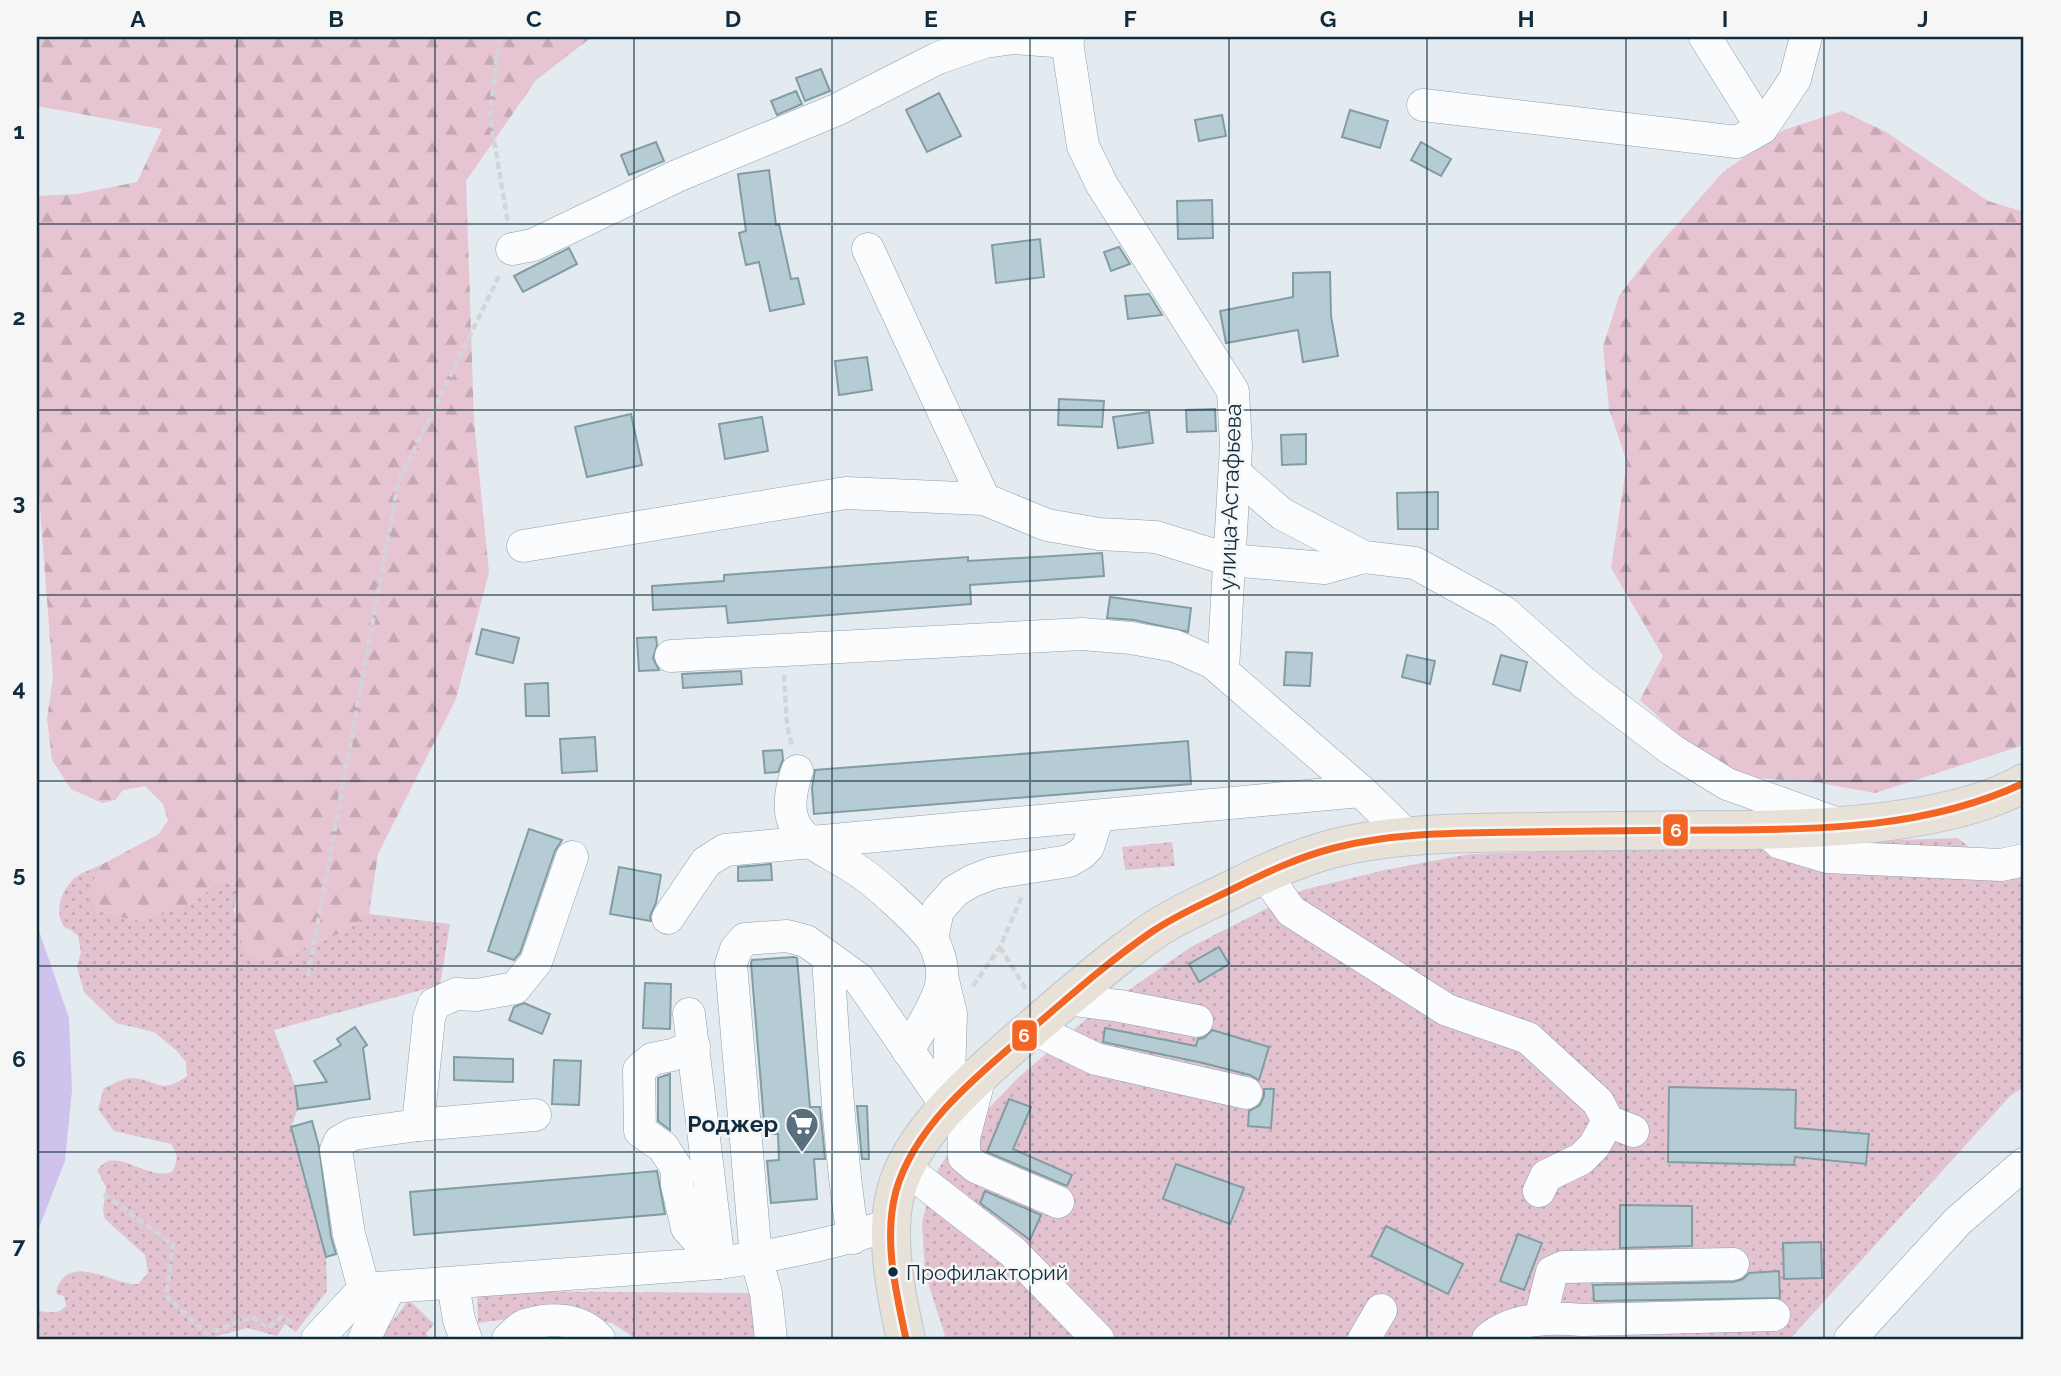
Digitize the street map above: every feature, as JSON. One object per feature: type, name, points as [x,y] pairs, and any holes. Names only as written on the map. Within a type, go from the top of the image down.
[{"type":"main road","points":[[906,1339],[894,1275],[891,1224],[896,1188],[921,1140],[948,1108],[1032,1028],[1157,928],[1264,873],[1285,863],[1346,845],[1407,836],[1484,832],[1765,830],[1844,826],[1940,812],[2001,796],[2024,783]]},
{"type":"street","points":[[1705,37],[1762,128]]},
{"type":"street","points":[[1423,105],[1737,142],[1762,128],[1795,79],[1806,37]]},
{"type":"street","points":[[512,249],[533,245],[677,176],[836,110],[939,58],[985,41],[1014,38],[1068,39]]},
{"type":"street","name":"улица Астафьева","points":[[1068,39],[1083,146],[1102,185],[1233,391],[1236,446],[1223,669]]},
{"type":"street","points":[[867,249],[984,499]]},
{"type":"street","points":[[1235,473],[1282,514],[1364,557],[1415,564],[1504,612],[1583,682],[1672,750],[1727,784],[1844,826]]},
{"type":"street","points":[[523,546],[846,493],[984,499],[1047,525],[1099,534],[1156,537],[1230,560],[1324,568],[1364,557]]},
{"type":"street","points":[[671,656],[1082,634],[1131,638],[1175,646],[1223,669],[1362,791],[1407,836]]},
{"type":"street","points":[[797,771],[790,792],[791,811],[798,831],[809,842],[858,870],[932,939],[940,960],[951,1014],[948,1108]]},
{"type":"street","points":[[668,918],[706,862],[725,850],[1362,791]]},
{"type":"street","points":[[932,939],[938,910],[955,891],[993,873],[1069,861],[1081,855],[1088,846],[1098,816]]},
{"type":"street","points":[[1765,830],[1780,843],[1827,857],[2017,859]]},
{"type":"street","points":[[418,1125],[429,1018],[434,1004],[456,993],[476,995],[515,988],[537,962],[572,857]]},
{"type":"street","points":[[1264,873],[1291,911],[1447,1010],[1528,1038],[1598,1102],[1620,1126],[1581,1159],[1546,1176],[1539,1191]]},
{"type":"street","points":[[771,1339],[766,1293],[756,1258],[731,964],[736,949],[745,939],[787,936],[806,941],[859,979],[948,1108]]},
{"type":"street","points":[[828,957],[837,1110],[844,1184],[853,1238]]},
{"type":"street","points":[[908,1051],[943,980]]},
{"type":"street","points":[[1066,999],[1197,1021]]},
{"type":"street","points":[[689,1014],[719,1263]]},
{"type":"street","points":[[1032,1028],[1096,1059],[1247,1093]]},
{"type":"street","points":[[694,1046],[652,1059],[639,1070],[640,1131],[663,1147],[677,1169],[677,1185],[687,1228],[719,1263]]},
{"type":"street","points":[[980,1076],[964,1138],[964,1157],[976,1167],[1058,1202]]},
{"type":"street","points":[[364,1339],[376,1289],[349,1234],[336,1150],[340,1141],[353,1134],[418,1125],[536,1115]]},
{"type":"street","points":[[1850,1339],[1958,1221],[2024,1164]]},
{"type":"street","points":[[905,1168],[1013,1252],[1098,1339]]},
{"type":"street","points":[[305,1331],[376,1289],[719,1263],[853,1238],[891,1224]]},
{"type":"street","points":[[1540,1320],[1552,1272],[1563,1267],[1733,1264]]},
{"type":"street","points":[[453,1284],[459,1320],[466,1339]]},
{"type":"street","points":[[1364,1339],[1381,1310]]},
{"type":"street","points":[[1488,1339],[1499,1329],[1540,1320],[1774,1315]]},
{"type":"street","points":[[508,1339],[523,1325],[567,1320],[590,1328],[599,1339]]},
{"type":"path","points":[[308,976],[398,483],[512,249],[490,117],[499,37]]},
{"type":"path","points":[[782,650],[787,726]]},
{"type":"path","points":[[951,1014],[1000,947],[1031,867]]},
{"type":"path","points":[[1000,947],[1012,965]]},
{"type":"path","points":[[104,1194],[173,1245],[166,1296],[207,1334],[252,1317],[268,1328],[283,1316],[305,1331]]},
{"type":"shaded area","points":[[1958,838],[2001,874],[2024,864],[2024,1087],[2010,1096],[1790,1339],[946,1339],[925,1273],[922,1223],[932,1180],[954,1144],[1019,1077],[1085,1020],[1191,947],[1303,890],[1385,870],[1470,854]]},
{"type":"shaded area","points":[[1172,842],[1175,866],[1125,870],[1122,847]]},
{"type":"shaded area","points":[[101,865],[89,891],[191,904],[222,880],[241,890],[233,911],[276,960],[343,932],[369,914],[450,924],[440,985],[274,1030],[295,1086],[298,1109],[291,1127],[326,1257],[327,1291],[296,1332],[285,1324],[277,1336],[247,1328],[206,1339],[37,1339],[37,1311],[56,1312],[66,1306],[64,1296],[56,1292],[62,1280],[70,1273],[92,1273],[138,1284],[148,1273],[145,1255],[105,1219],[103,1211],[106,1187],[97,1170],[113,1160],[164,1174],[172,1172],[176,1161],[171,1144],[114,1131],[98,1109],[104,1088],[121,1080],[140,1079],[164,1086],[187,1076],[186,1062],[154,1032],[116,1023],[84,992],[77,967],[81,952],[78,936],[64,927],[59,907],[66,888],[76,877]]},
{"type":"shaded area","points":[[37,925],[69,1018],[72,1090],[65,1161],[37,1233]]},
{"type":"shaded area","points":[[477,1291],[757,1293],[763,1339],[636,1339],[612,1323],[574,1315],[478,1323]]},
{"type":"shaded area","points":[[409,1300],[434,1324],[426,1334],[430,1339],[378,1339]]},
{"type":"green space","points":[[37,37],[592,37],[536,80],[466,181],[474,421],[489,572],[456,699],[378,854],[369,914],[343,932],[276,960],[252,959],[235,926],[235,911],[241,890],[222,880],[191,904],[143,922],[106,914],[94,908],[89,891],[101,865],[159,834],[168,820],[163,804],[145,786],[123,790],[115,800],[102,803],[71,789],[52,760],[47,719],[53,678],[37,469],[37,196],[77,194],[137,182],[162,129],[37,106]]},
{"type":"green space","points":[[1842,111],[1886,132],[1988,201],[2024,212],[2024,745],[1875,793],[1820,783],[1757,778],[1705,760],[1640,700],[1663,656],[1611,568],[1627,462],[1609,409],[1603,347],[1619,296],[1652,253],[1723,172],[1784,130]]},
{"type":"building","points":[[821,69],[830,91],[805,101],[796,78]]},
{"type":"building","points":[[796,91],[802,104],[777,115],[771,101]]},
{"type":"building","points":[[939,93],[961,136],[927,152],[906,110]]},
{"type":"building","points":[[1350,110],[1388,121],[1380,148],[1342,137]]},
{"type":"building","points":[[1222,115],[1226,136],[1199,141],[1195,120]]},
{"type":"building","points":[[656,142],[664,161],[629,175],[621,155]]},
{"type":"building","points":[[1421,142],[1451,159],[1441,176],[1411,160]]},
{"type":"building","points":[[769,170],[776,225],[779,224],[791,279],[798,278],[804,304],[770,311],[759,262],[746,265],[739,233],[746,231],[738,174]]},
{"type":"building","points":[[1212,200],[1213,238],[1178,239],[1177,201]]},
{"type":"building","points":[[1040,239],[1044,277],[996,283],[992,245]]},
{"type":"building","points":[[1119,247],[1130,264],[1111,271],[1104,252]]},
{"type":"building","points":[[569,248],[577,264],[523,292],[514,276]]},
{"type":"building","points":[[1330,272],[1331,316],[1338,356],[1303,362],[1298,330],[1226,343],[1220,311],[1293,297],[1293,273]]},
{"type":"building","points":[[1149,294],[1162,315],[1128,319],[1125,296]]},
{"type":"building","points":[[867,357],[872,390],[839,395],[835,361]]},
{"type":"building","points":[[1059,399],[1104,401],[1102,427],[1058,425]]},
{"type":"building","points":[[1215,409],[1216,431],[1187,432],[1186,410]]},
{"type":"building","points":[[1149,412],[1153,443],[1118,448],[1113,417]]},
{"type":"building","points":[[631,414],[642,465],[587,477],[575,427]]},
{"type":"building","points":[[762,417],[768,451],[725,459],[719,424]]},
{"type":"building","points":[[1306,434],[1306,464],[1282,465],[1281,435]]},
{"type":"building","points":[[1438,492],[1438,529],[1398,529],[1397,493]]},
{"type":"building","points":[[1102,553],[1104,576],[970,585],[971,604],[728,623],[726,606],[653,610],[652,586],[724,581],[724,575],[968,557],[968,561]]},
{"type":"building","points":[[1110,597],[1191,608],[1188,632],[1134,620],[1107,618]]},
{"type":"building","points":[[482,629],[519,638],[513,663],[476,654]]},
{"type":"building","points":[[656,637],[657,645],[653,658],[659,670],[639,671],[637,638]]},
{"type":"building","points":[[1286,652],[1312,653],[1310,686],[1284,685]]},
{"type":"building","points":[[1407,655],[1435,661],[1430,684],[1402,677]]},
{"type":"building","points":[[1501,655],[1527,662],[1520,691],[1493,684]]},
{"type":"building","points":[[741,671],[742,684],[683,688],[682,674]]},
{"type":"building","points":[[548,683],[549,716],[526,716],[525,684]]},
{"type":"building","points":[[595,737],[597,771],[562,773],[560,739]]},
{"type":"building","points":[[1188,741],[1191,784],[814,814],[812,788],[815,770]]},
{"type":"building","points":[[782,750],[783,760],[778,772],[765,773],[763,751]]},
{"type":"building","points":[[529,829],[562,840],[555,851],[520,953],[514,960],[488,951]]},
{"type":"building","points":[[771,864],[772,880],[738,881],[738,867]]},
{"type":"building","points":[[619,867],[661,875],[651,921],[610,914]]},
{"type":"building","points":[[1219,947],[1229,964],[1199,982],[1189,964]]},
{"type":"building","points":[[797,958],[810,1107],[820,1107],[825,1159],[814,1159],[817,1199],[771,1203],[767,1161],[779,1160],[778,1134],[765,1134],[751,963],[752,960]]},
{"type":"building","points":[[645,983],[671,984],[670,1029],[643,1028]]},
{"type":"building","points":[[524,1003],[550,1014],[542,1034],[509,1020],[514,1007]]},
{"type":"building","points":[[355,1027],[367,1045],[363,1048],[370,1099],[298,1109],[295,1086],[327,1082],[314,1061],[341,1045],[337,1039]]},
{"type":"building","points":[[1105,1028],[1196,1046],[1198,1039],[1204,1038],[1212,1030],[1269,1047],[1259,1080],[1250,1075],[1203,1063],[1103,1042]]},
{"type":"building","points":[[454,1057],[513,1059],[513,1082],[454,1080]]},
{"type":"building","points":[[554,1060],[581,1061],[579,1105],[552,1104]]},
{"type":"building","points":[[670,1074],[670,1130],[658,1121],[658,1078]]},
{"type":"building","points":[[1669,1087],[1796,1090],[1795,1128],[1869,1134],[1866,1164],[1795,1157],[1794,1165],[1668,1162]]},
{"type":"building","points":[[1264,1089],[1274,1089],[1271,1128],[1248,1126],[1249,1111],[1260,1105]]},
{"type":"building","points":[[1009,1099],[1031,1107],[1013,1149],[1072,1175],[1067,1186],[987,1152]]},
{"type":"building","points":[[857,1106],[867,1106],[869,1159],[862,1159]]},
{"type":"building","points":[[312,1121],[319,1147],[331,1237],[336,1254],[326,1257],[291,1127]]},
{"type":"building","points":[[1176,1164],[1244,1188],[1230,1224],[1163,1199]]},
{"type":"building","points":[[657,1171],[665,1214],[414,1235],[410,1192]]},
{"type":"building","points":[[985,1191],[1041,1215],[1030,1240],[980,1203]]},
{"type":"building","points":[[1620,1205],[1692,1206],[1692,1246],[1620,1248]]},
{"type":"building","points":[[1386,1226],[1463,1264],[1448,1294],[1371,1256]]},
{"type":"building","points":[[1518,1234],[1542,1243],[1524,1290],[1500,1281]]},
{"type":"building","points":[[1821,1242],[1822,1278],[1784,1279],[1783,1243]]},
{"type":"building","points":[[1779,1271],[1780,1298],[1594,1301],[1593,1285],[1733,1282],[1743,1279],[1749,1273]]},
{"type":"transit line","name":"6","points":[[906,1339],[892,1265],[891,1228],[896,1191],[916,1146],[964,1088],[1069,997],[1136,943],[1193,908],[1296,860],[1334,848],[1381,839],[1453,833],[1835,827],[1913,818],[1988,798],[2024,783]]},
{"type":"place","name":"Роджер","points":[[802,1154]]},
{"type":"place","name":"Профилакторий","points":[[893,1272]]}]
